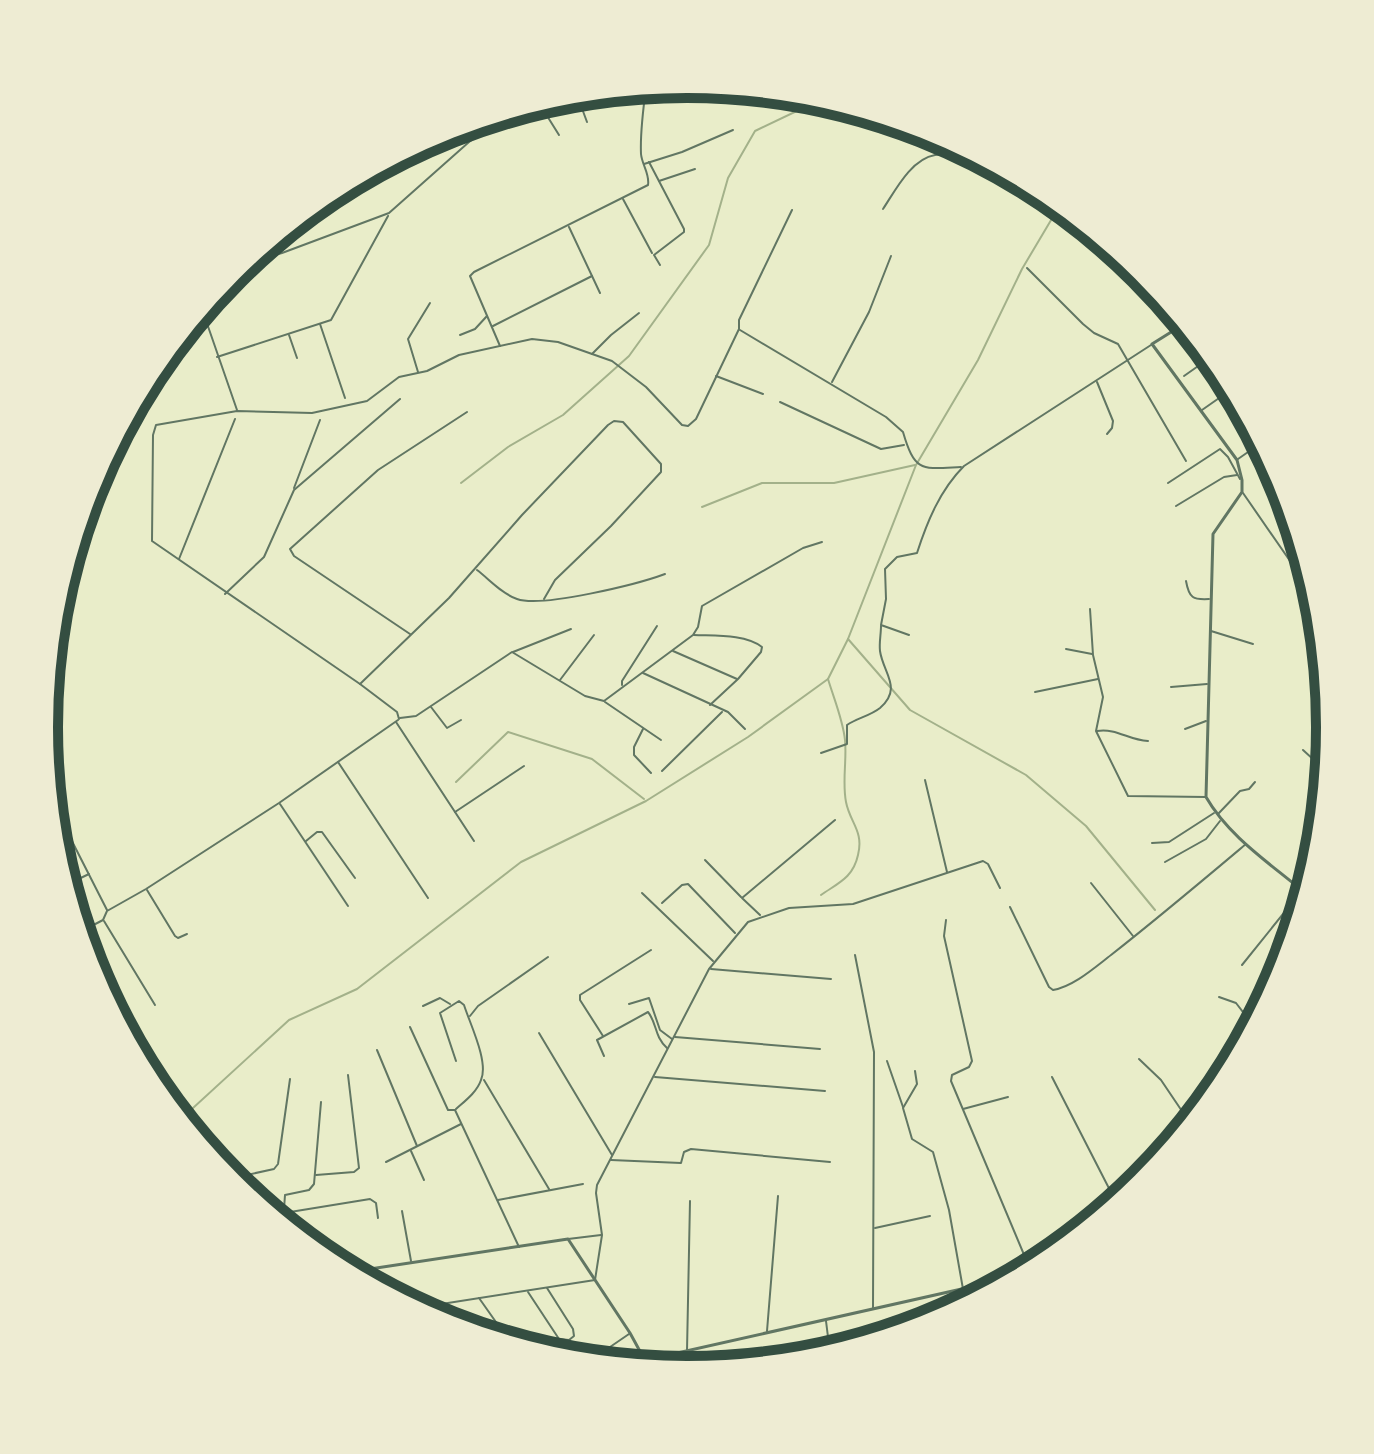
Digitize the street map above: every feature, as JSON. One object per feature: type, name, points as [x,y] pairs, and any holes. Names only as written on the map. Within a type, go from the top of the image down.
[{"type":"street","points":[[500,346],[471,280],[472,274],[649,184],[643,164],[641,131],[645,99]]},
{"type":"street","points":[[581,107],[587,122]]},
{"type":"street","points":[[546,114],[559,135]]},
{"type":"street","points":[[643,164],[682,152],[733,130]]},
{"type":"street","points":[[270,256],[389,213],[483,132]]},
{"type":"street","points":[[883,209],[898,185],[918,163],[929,156],[947,155]]},
{"type":"street","points":[[649,162],[684,229],[654,255],[660,265]]},
{"type":"street","points":[[657,181],[695,169]]},
{"type":"street","points":[[623,198],[652,253]]},
{"type":"street","points":[[474,841],[453,813],[398,720],[397,712],[225,594],[151,539],[154,429],[161,422],[237,411],[312,413],[367,401],[396,379],[419,373],[459,355],[523,339],[543,339],[612,361],[625,368],[685,426],[690,426],[739,329],[739,320],[792,210]]},
{"type":"street","points":[[217,357],[331,320],[389,213]]},
{"type":"street","points":[[568,226],[600,293]]},
{"type":"street","points":[[831,384],[869,312],[891,256]]},
{"type":"street","points":[[1027,268],[1083,324],[1118,344],[1186,461]]},
{"type":"street","points":[[492,326],[592,276]]},
{"type":"street","points":[[419,373],[408,339],[430,303]]},
{"type":"street","points":[[592,354],[639,313]]},
{"type":"street","points":[[460,335],[475,329],[487,316]]},
{"type":"street","points":[[206,322],[237,411]]},
{"type":"street","points":[[319,323],[345,398]]},
{"type":"street","points":[[739,329],[886,417],[903,432],[905,445],[918,465],[926,468],[964,466]]},
{"type":"street","points":[[821,753],[847,744],[847,725],[871,714],[890,696],[893,685],[880,650],[886,599],[885,569],[897,557],[917,553],[933,511],[951,481],[964,466],[1175,330]]},
{"type":"street","points":[[288,333],[297,358]]},
{"type":"street","points":[[1152,344],[1237,460],[1242,480],[1242,492],[1213,534],[1206,797],[1221,820],[1296,885]]},
{"type":"street","points":[[1184,376],[1200,364]]},
{"type":"street","points":[[716,376],[763,394]]},
{"type":"street","points":[[1096,381],[1113,421],[1107,434]]},
{"type":"street","points":[[1201,410],[1221,396]]},
{"type":"street","points":[[294,490],[400,399]]},
{"type":"street","points":[[780,402],[881,449],[905,445]]},
{"type":"street","points":[[411,634],[294,556],[290,549],[378,470],[467,412]]},
{"type":"street","points":[[178,560],[235,419]]},
{"type":"street","points":[[225,594],[264,557],[294,490],[320,420]]},
{"type":"street","points":[[360,684],[476,569],[502,537],[608,425],[614,421],[623,422],[661,464],[661,472],[555,580],[544,599]]},
{"type":"street","points":[[1168,483],[1220,449],[1242,480]]},
{"type":"street","points":[[1237,460],[1251,450]]},
{"type":"street","points":[[1176,506],[1224,477],[1237,475]]},
{"type":"street","points":[[1242,492],[1296,570]]},
{"type":"street","points":[[604,701],[693,635],[698,627],[702,606],[803,548],[822,542]]},
{"type":"street","points":[[476,569],[518,599],[532,601],[614,589],[665,574]]},
{"type":"street","points":[[1186,581],[1192,599],[1210,599]]},
{"type":"street","points":[[1090,609],[1093,655],[1103,697],[1096,731],[1128,796],[1206,797]]},
{"type":"street","points":[[881,625],[909,635]]},
{"type":"street","points":[[623,686],[622,681],[657,626]]},
{"type":"street","points":[[90,927],[103,920],[107,911],[279,803],[398,720],[416,716],[512,652],[571,629]]},
{"type":"street","points":[[1210,630],[1253,644]]},
{"type":"street","points":[[560,681],[594,635]]},
{"type":"street","points":[[693,635],[729,637],[761,646],[761,652],[738,679],[710,705]]},
{"type":"street","points":[[1066,649],[1093,655]]},
{"type":"street","points":[[672,650],[738,679]]},
{"type":"street","points":[[512,652],[585,696],[604,701],[661,740]]},
{"type":"street","points":[[642,673],[735,717],[745,729]]},
{"type":"street","points":[[1035,692],[1099,678]]},
{"type":"street","points":[[1171,687],[1208,684]]},
{"type":"street","points":[[430,706],[445,727],[450,728],[461,720]]},
{"type":"street","points":[[662,771],[722,711]]},
{"type":"street","points":[[1185,729],[1207,721]]},
{"type":"street","points":[[643,728],[634,747],[634,755],[651,773]]},
{"type":"street","points":[[1096,731],[1112,729],[1130,739],[1148,741]]},
{"type":"street","points":[[1303,750],[1315,761]]},
{"type":"street","points":[[338,762],[428,898]]},
{"type":"street","points":[[453,813],[524,766]]},
{"type":"street","points":[[925,780],[947,873]]},
{"type":"street","points":[[1152,843],[1169,842],[1216,814],[1240,791],[1249,789],[1255,782]]},
{"type":"street","points":[[279,803],[348,906]]},
{"type":"street","points":[[742,898],[835,820]]},
{"type":"street","points":[[1165,862],[1206,839],[1221,820]]},
{"type":"street","points":[[67,832],[107,911]]},
{"type":"street","points":[[305,841],[322,832],[355,878]]},
{"type":"street","points":[[1010,907],[1053,990],[1079,978],[1134,937],[1247,844]]},
{"type":"street","points":[[705,860],[761,916]]},
{"type":"street","points":[[595,1280],[602,1235],[595,1191],[709,969],[748,922],[789,908],[853,904],[986,862],[1000,888]]},
{"type":"street","points":[[77,880],[89,874]]},
{"type":"street","points":[[1091,883],[1134,937]]},
{"type":"street","points":[[662,903],[682,885],[688,884],[736,934]]},
{"type":"street","points":[[146,889],[175,936],[178,938],[187,934]]},
{"type":"street","points":[[642,893],[714,962]]},
{"type":"street","points":[[1242,965],[1289,910]]},
{"type":"street","points":[[103,920],[155,1005]]},
{"type":"street","points":[[946,920],[944,936],[972,1057],[969,1067],[950,1078],[1025,1257]]},
{"type":"street","points":[[603,1036],[580,1000],[580,995],[651,950]]},
{"type":"street","points":[[855,955],[874,1052],[873,1309]]},
{"type":"street","points":[[468,1018],[478,1006],[548,957]]},
{"type":"street","points":[[709,969],[831,979]]},
{"type":"street","points":[[1219,997],[1236,1003],[1246,1015]]},
{"type":"street","points":[[423,1006],[440,998],[451,1004]]},
{"type":"street","points":[[629,1004],[649,998],[660,1030],[674,1038],[820,1049]]},
{"type":"street","points":[[410,1027],[448,1110],[455,1110],[475,1090],[482,1078],[483,1064],[461,1002],[451,1004],[440,1015],[456,1061]]},
{"type":"street","points":[[604,1056],[596,1043],[603,1036],[648,1012],[657,1037],[668,1049]]},
{"type":"street","points":[[539,1033],[612,1158]]},
{"type":"street","points":[[377,1050],[417,1146]]},
{"type":"street","points":[[1139,1059],[1161,1080],[1183,1113]]},
{"type":"street","points":[[887,1061],[912,1139],[933,1152],[949,1210],[963,1289]]},
{"type":"street","points":[[903,1108],[917,1084],[915,1071]]},
{"type":"street","points":[[314,1176],[354,1172],[359,1168],[348,1075]]},
{"type":"street","points":[[654,1076],[825,1091]]},
{"type":"street","points":[[1052,1077],[1111,1192]]},
{"type":"street","points":[[482,1078],[549,1189]]},
{"type":"street","points":[[245,1175],[274,1169],[278,1164],[290,1079]]},
{"type":"street","points":[[962,1110],[1008,1097]]},
{"type":"street","points":[[283,1209],[285,1195],[311,1189],[321,1102]]},
{"type":"street","points":[[455,1110],[519,1247]]},
{"type":"street","points":[[386,1162],[462,1124]]},
{"type":"street","points":[[612,1158],[681,1163],[684,1152],[693,1149],[830,1162]]},
{"type":"street","points":[[410,1150],[424,1180]]},
{"type":"street","points":[[497,1200],[583,1184]]},
{"type":"street","points":[[767,1333],[778,1196]]},
{"type":"street","points":[[287,1212],[370,1199],[376,1203],[378,1218]]},
{"type":"street","points":[[687,1351],[690,1201]]},
{"type":"street","points":[[402,1211],[411,1263]]},
{"type":"street","points":[[873,1228],[930,1216]]},
{"type":"street","points":[[368,1269],[602,1235]]},
{"type":"street","points":[[568,1239],[643,1355]]},
{"type":"street","points":[[438,1304],[595,1280]]},
{"type":"street","points":[[666,1356],[973,1287]]},
{"type":"street","points":[[528,1291],[559,1339],[569,1340],[574,1336],[574,1331],[547,1288]]},
{"type":"street","points":[[479,1298],[500,1328]]},
{"type":"street","points":[[825,1341],[828,1337],[826,1320]]},
{"type":"street","points":[[604,1351],[630,1333]]},
{"type":"waterway","points":[[461,483],[508,447],[563,415],[629,356],[709,245],[728,178],[755,131],[802,109]]},
{"type":"waterway","points":[[189,1111],[289,1020],[357,989],[521,862],[646,801],[748,737],[828,679],[848,639],[916,465],[978,360],[1022,269],[1053,216]]},
{"type":"waterway","points":[[702,507],[762,483],[834,483],[915,465]]},
{"type":"waterway","points":[[848,639],[910,710],[1026,775],[1086,826],[1155,910]]},
{"type":"waterway","points":[[821,895],[849,875],[856,863],[859,847],[858,833],[845,794],[844,732],[828,679]]},
{"type":"waterway","points":[[456,782],[508,732],[592,759],[644,799]]}]
